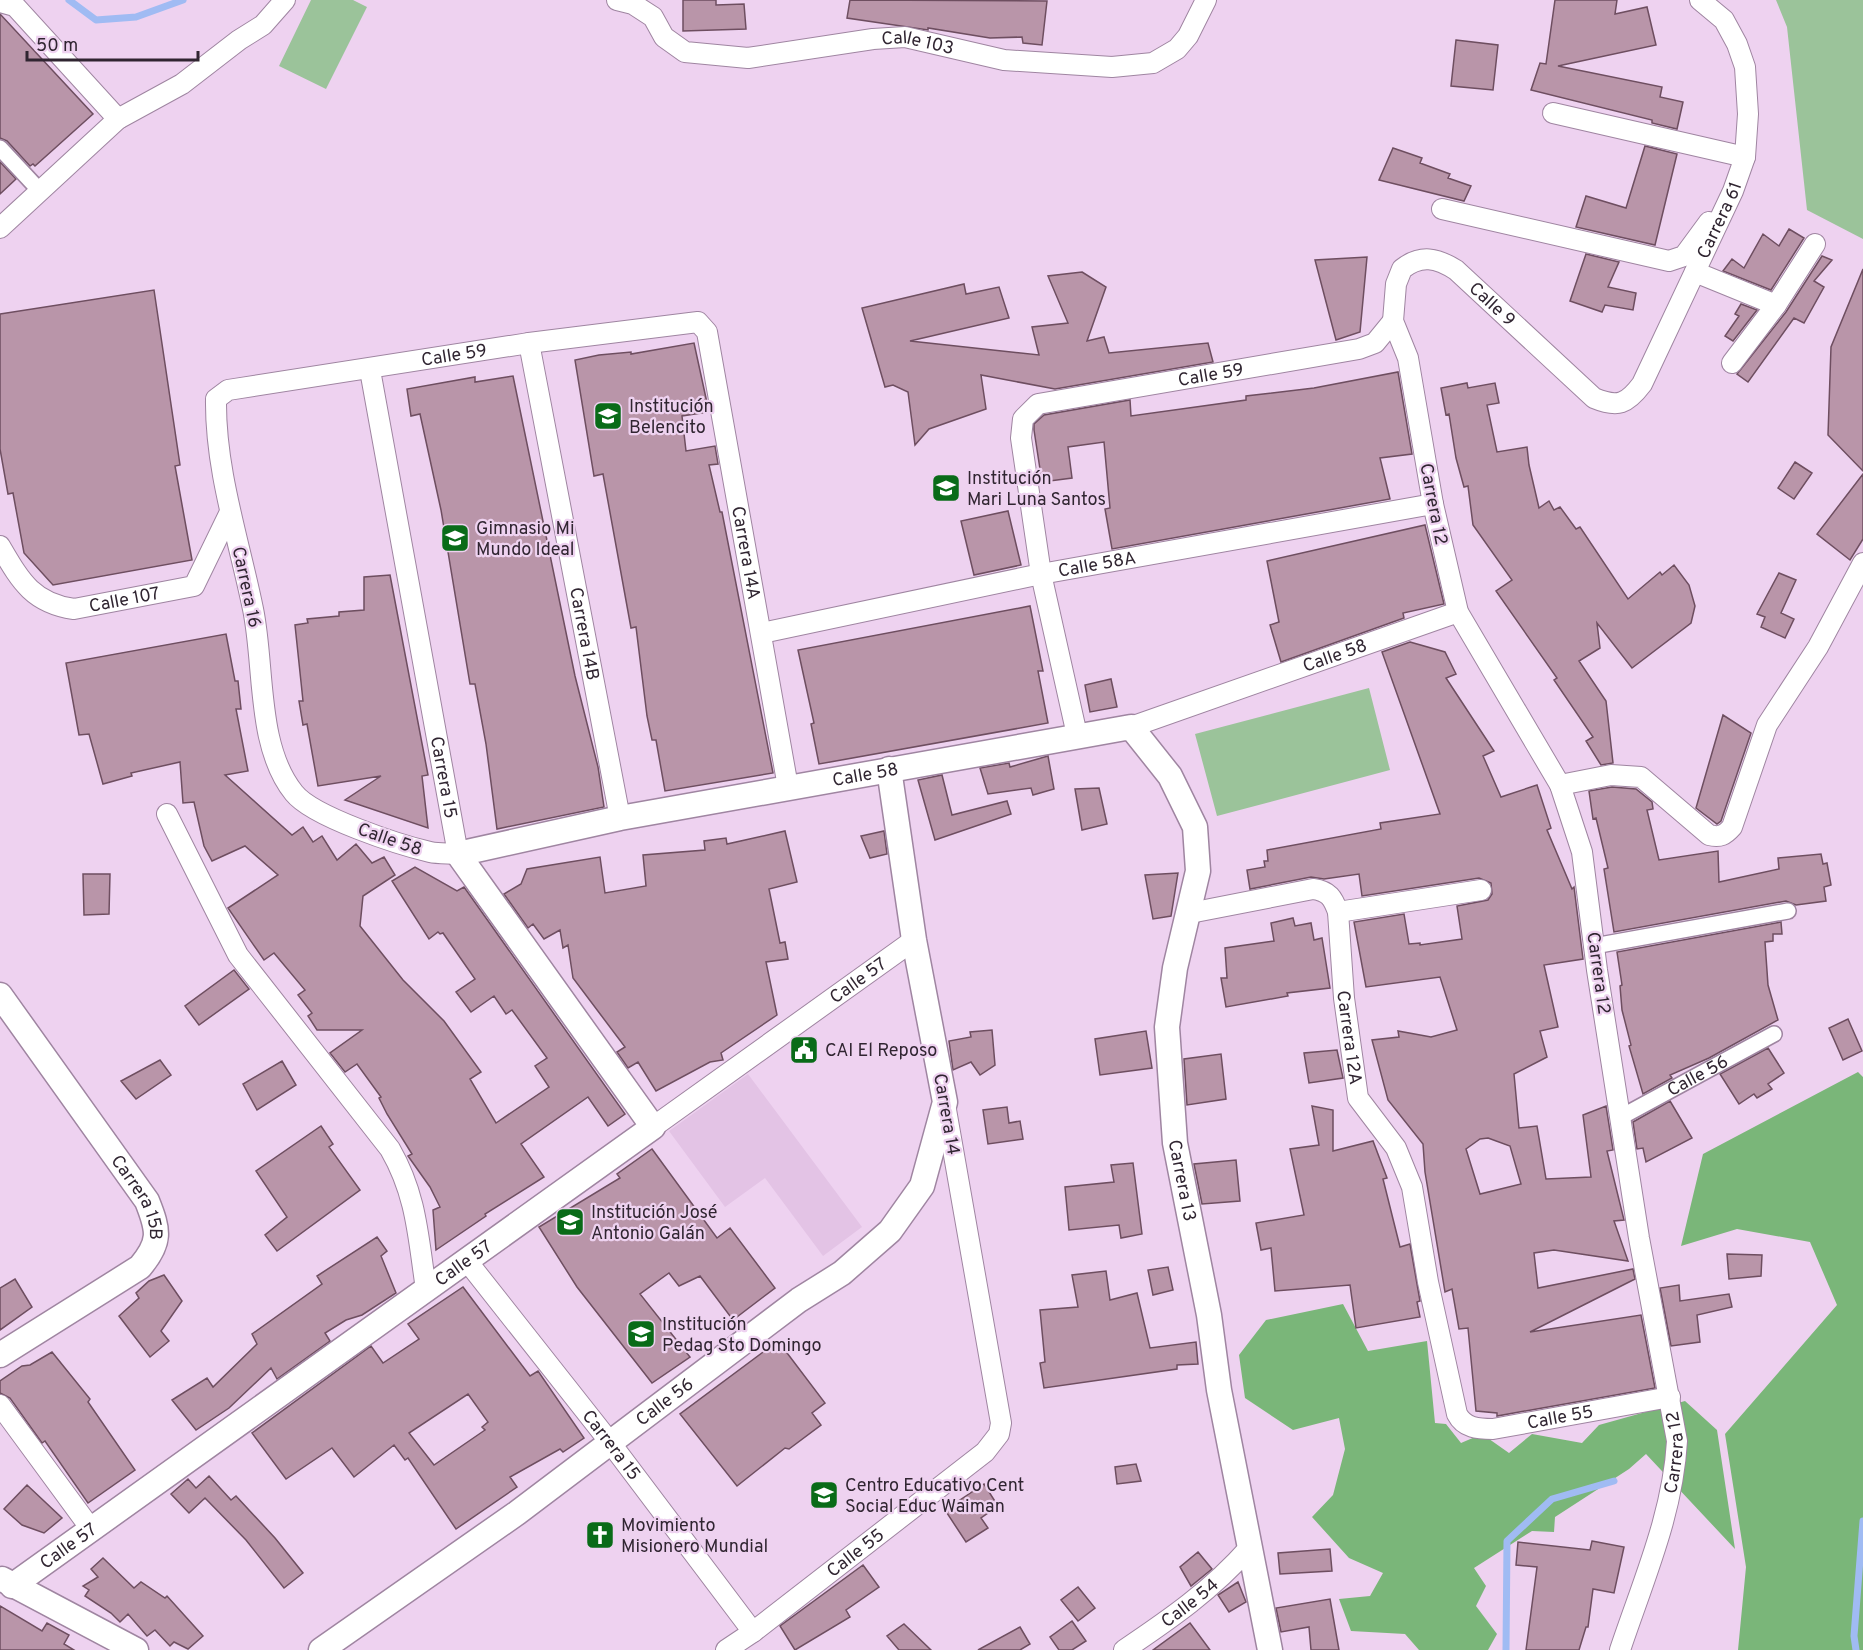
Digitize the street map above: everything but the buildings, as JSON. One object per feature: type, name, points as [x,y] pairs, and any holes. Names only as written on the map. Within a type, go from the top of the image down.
[{"type":"street","points":[[0,228],[118,119],[182,84],[239,40],[263,25],[285,0]]},
{"type":"street","name":"Calle 103","points":[[617,0],[655,8],[664,37],[685,52],[748,58],[873,39],[905,37],[1004,60],[1112,67],[1153,63],[1178,50],[1188,36],[1206,0]]},
{"type":"street","name":"Carrera 61","points":[[1620,403],[1632,397],[1642,384],[1733,191],[1745,156],[1748,114],[1745,66],[1737,44],[1724,20],[1700,0]]},
{"type":"street","points":[[0,2],[15,6],[118,119]]},
{"type":"street","points":[[1553,113],[1745,156]]},
{"type":"street","points":[[0,148],[40,191]]},
{"type":"street","points":[[1442,209],[1669,261],[1684,256],[1733,191]]},
{"type":"street","points":[[1732,363],[1776,306],[1815,244]]},
{"type":"street","name":"Calle 9","points":[[1393,321],[1396,284],[1402,269],[1422,259],[1441,261],[1456,270],[1594,398],[1609,404],[1620,403]]},
{"type":"street","points":[[1695,272],[1776,306]]},
{"type":"street","name":"Calle 59","points":[[1041,574],[1021,438],[1023,419],[1038,404],[1359,349],[1375,343],[1393,321]]},
{"type":"street","name":"Carrera 12","points":[[1393,321],[1408,358],[1433,504],[1458,612],[1560,785],[1582,852],[1594,946],[1639,1238],[1677,1441],[1675,1475],[1665,1519],[1620,1650]]},
{"type":"street","name":"Calle 59","points":[[216,399],[228,390],[370,370],[529,343],[698,322]]},
{"type":"street","name":"Carrera 14A","points":[[698,322],[707,332],[788,787]]},
{"type":"street","name":"Carrera 14B","points":[[529,343],[620,818]]},
{"type":"street","name":"Carrera 15","points":[[370,370],[458,854],[653,1127]]},
{"type":"street","name":"Carrera 16","points":[[216,399],[216,418],[230,512],[254,611],[272,751],[281,774]]},
{"type":"street","name":"Calle 58A","points":[[762,633],[1041,574],[1433,504]]},
{"type":"street","name":"Calle 107","points":[[0,546],[20,579],[36,596],[55,606],[74,609],[194,586],[230,512]]},
{"type":"street","points":[[1560,785],[1611,775],[1641,777],[1709,835],[1718,837],[1726,834],[1732,827],[1767,725],[1818,647],[1863,563]]},
{"type":"street","points":[[1041,574],[1077,735]]},
{"type":"street","name":"Calle 58","points":[[281,774],[296,795],[343,823],[432,853],[458,854],[620,818],[1131,727],[1458,612]]},
{"type":"street","name":"Carrera 13","points":[[1131,727],[1170,776],[1195,826],[1198,871],[1190,913],[1175,968],[1167,1026],[1175,1143],[1209,1315],[1219,1390],[1270,1650]]},
{"type":"street","name":"Carrera 14","points":[[888,769],[914,940],[1001,1423]]},
{"type":"street","points":[[167,814],[238,955],[390,1149],[403,1173],[414,1210],[426,1288]]},
{"type":"street","points":[[1190,913],[1313,889],[1331,896],[1338,912],[1481,890]]},
{"type":"street","points":[[1594,946],[1788,911]]},
{"type":"street","name":"Carrera 12A","points":[[1338,912],[1344,998],[1358,1098],[1396,1148],[1412,1187],[1428,1282],[1457,1414]]},
{"type":"street","name":"Calle 57","points":[[6,1582],[91,1529],[914,940]]},
{"type":"street","name":"Carrera 15B","points":[[0,995],[147,1201],[157,1236],[156,1245],[140,1267],[0,1355]]},
{"type":"street","name":"Calle 56","points":[[1620,1116],[1774,1034]]},
{"type":"street","name":"Calle 56","points":[[321,1650],[517,1513],[799,1299],[842,1274],[890,1231],[922,1186],[945,1102]]},
{"type":"street","name":"Carrera 15","points":[[467,1261],[609,1441],[753,1632]]},
{"type":"street","name":"Calle 55","points":[[1457,1414],[1462,1422],[1471,1426],[1493,1429],[1670,1397]]},
{"type":"street","points":[[0,1405],[91,1529]]},
{"type":"street","name":"Calle 55","points":[[726,1650],[753,1632],[985,1452],[999,1434],[1001,1423]]},
{"type":"street","name":"Calle 54","points":[[1124,1650],[1185,1609],[1227,1573],[1249,1548]]},
{"type":"street","points":[[6,1582],[136,1650]]},
{"type":"shaded area","points":[[748,1074],[862,1227],[823,1256],[765,1178],[725,1207],[669,1131]]},
{"type":"green space","points":[[311,0],[353,0],[367,7],[326,89],[279,66]]},
{"type":"green space","points":[[1776,0],[1863,0],[1863,239],[1807,210],[1787,27]]},
{"type":"green space","points":[[1369,688],[1390,770],[1217,816],[1195,734]]},
{"type":"green space","points":[[1858,1072],[1863,1077],[1863,1650],[1738,1650],[1746,1567],[1725,1434],[1837,1305],[1810,1242],[1737,1229],[1681,1246],[1703,1154]]},
{"type":"green space","points":[[1343,1304],[1368,1351],[1427,1341],[1435,1423],[1446,1424],[1461,1443],[1482,1434],[1509,1453],[1532,1434],[1582,1443],[1599,1425],[1685,1401],[1717,1430],[1735,1549],[1646,1454],[1629,1469],[1555,1517],[1554,1532],[1532,1531],[1474,1568],[1486,1586],[1476,1606],[1497,1634],[1488,1650],[1419,1650],[1405,1634],[1351,1631],[1339,1599],[1370,1596],[1383,1573],[1349,1558],[1312,1517],[1333,1495],[1345,1449],[1339,1418],[1293,1430],[1245,1398],[1239,1355],[1266,1320]]},
{"type":"waterway","points":[[69,0],[96,20],[136,17],[183,0]]},
{"type":"waterway","points":[[1506,1650],[1507,1541],[1552,1499],[1614,1481]]},
{"type":"waterway","points":[[1856,1650],[1854,1636],[1863,1521]]},
{"type":"place","name":"Institución Belencito","points":[[608,416]]},
{"type":"place","name":"Institución Mari Luna Santos","points":[[946,488]]},
{"type":"place","name":"Gimnasio Mi Mundo Ideal","points":[[455,538]]},
{"type":"place","name":"CAI El Reposo","points":[[804,1050]]},
{"type":"place","name":"Institución José Antonio Galán","points":[[570,1222]]},
{"type":"place","name":"Institución Pedag Sto Domingo","points":[[641,1334]]},
{"type":"place","name":"Centro Educativo Cent Social Educ Waiman","points":[[824,1495]]},
{"type":"place","name":"Movimiento Misionero Mundial","points":[[600,1535]]}]
